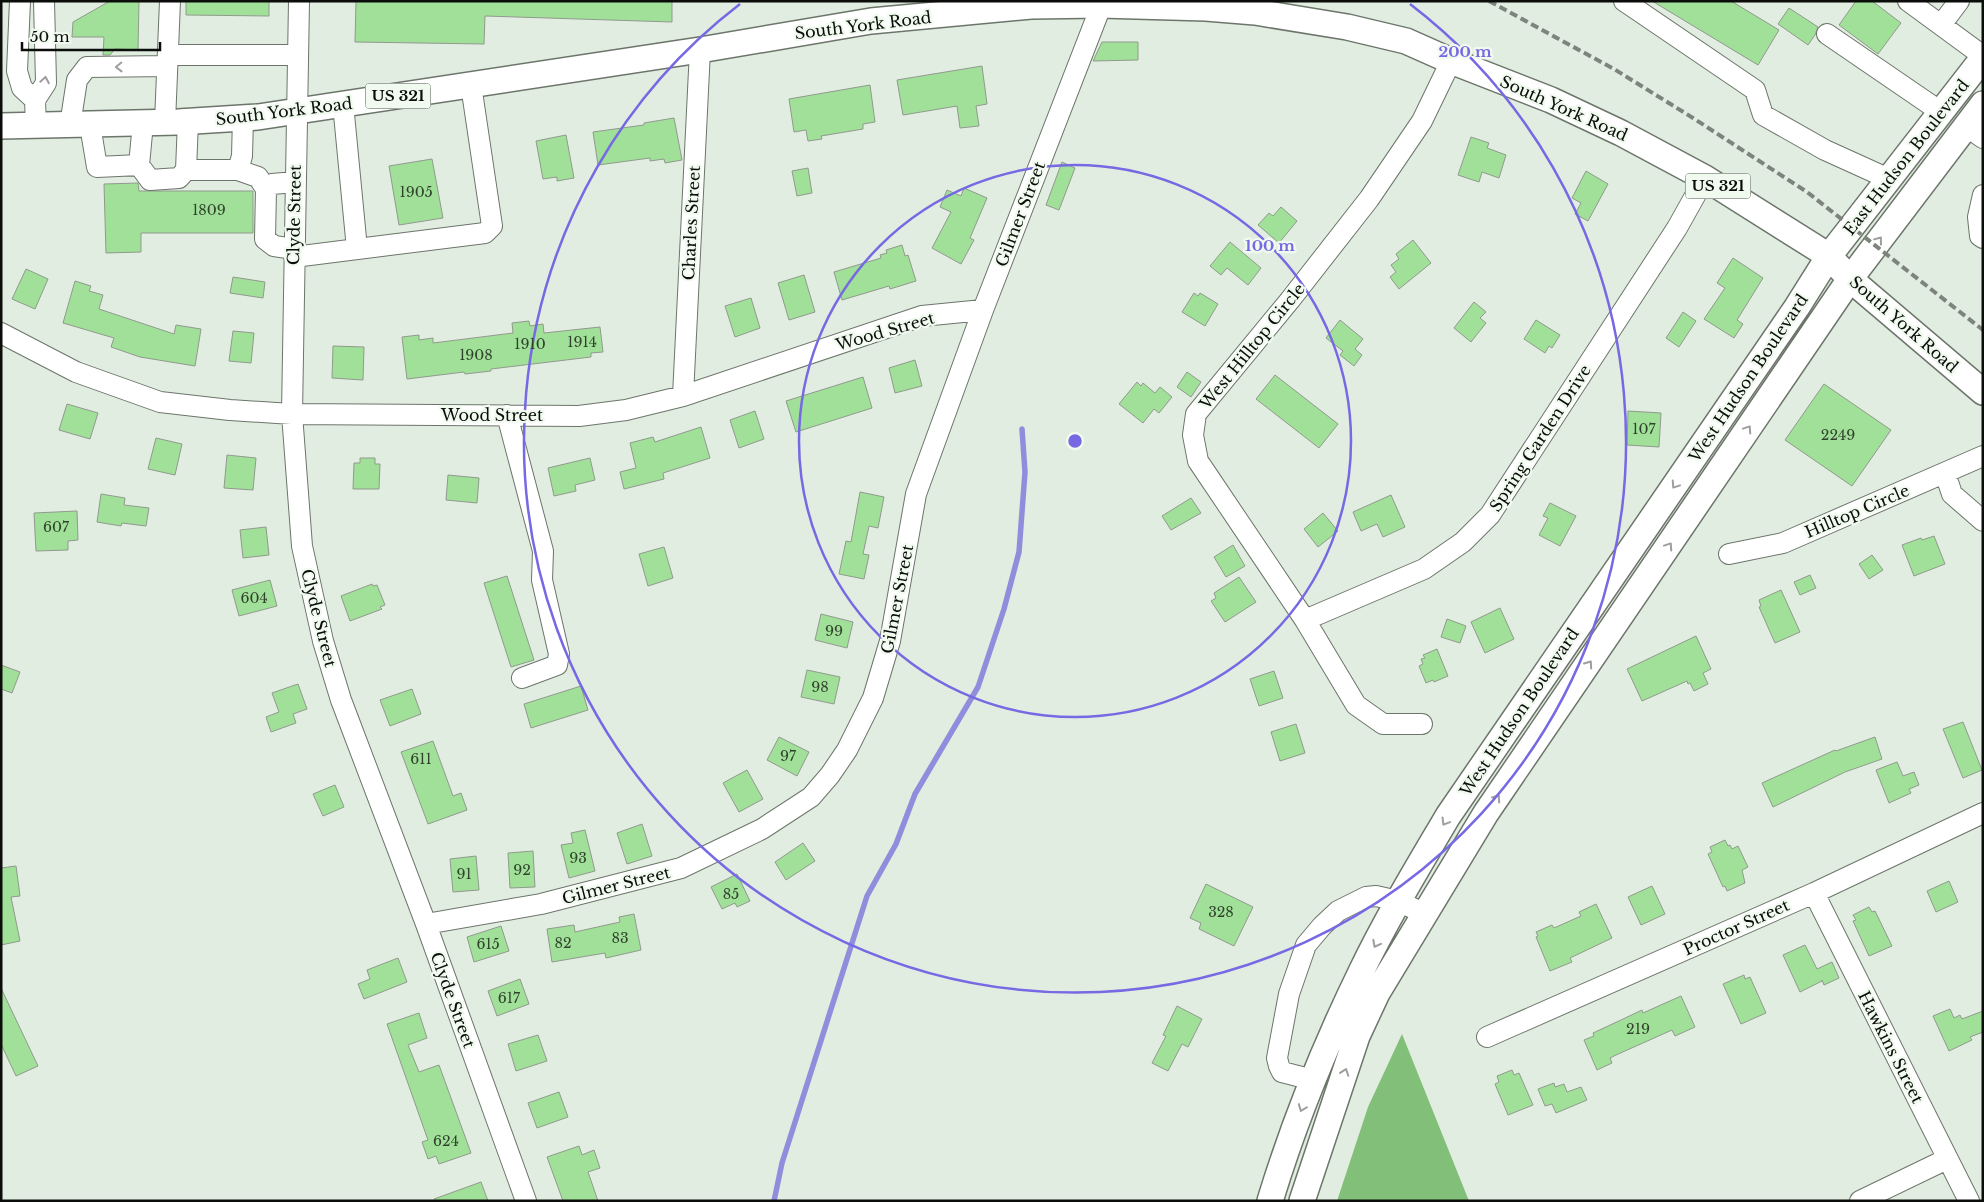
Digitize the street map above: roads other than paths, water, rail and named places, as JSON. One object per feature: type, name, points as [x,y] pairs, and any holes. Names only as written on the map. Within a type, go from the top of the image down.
[{"type":"main road","name":"South York Road","points":[[1,126],[80,125],[243,118],[700,50],[871,21],[1031,6],[1102,3],[1264,13],[1375,32],[1406,41],[1451,61],[1552,100],[1621,133],[1705,178],[1829,256],[1850,279],[1983,392]]},
{"type":"main road","name":"East Hudson Boulevard","points":[[1829,256],[1983,57]]},
{"type":"main road","name":"East Hudson Boulevard","points":[[1850,279],[1974,132],[1983,104]]},
{"type":"main road","name":"West Hudson Boulevard","points":[[1270,1201],[1287,1147],[1313,1080],[1362,971],[1398,901],[1467,787],[1792,315],[1829,256]]},
{"type":"main road","name":"West Hudson Boulevard","points":[[1302,1201],[1357,1036],[1377,993],[1486,813],[1654,570],[1850,279]]},
{"type":"street","points":[[20,1],[18,72],[22,88],[35,100]]},
{"type":"street","points":[[36,126],[35,100],[46,84],[44,1]]},
{"type":"street","points":[[170,1],[165,122],[186,170]]},
{"type":"street","name":"Clyde Street","points":[[299,1],[294,182],[292,414],[302,546],[324,641],[341,700],[426,924],[526,1201]]},
{"type":"street","points":[[1624,1],[1755,90],[1763,115],[1825,150],[1889,179]]},
{"type":"street","points":[[1908,1],[1983,57]]},
{"type":"street","points":[[1941,25],[1959,1]]},
{"type":"street","name":"Gilmer Street","points":[[426,924],[542,904],[681,868],[762,829],[811,797],[830,775],[847,750],[873,698],[890,641],[916,494],[983,310],[1102,3]]},
{"type":"street","points":[[1828,34],[1941,112]]},
{"type":"street","name":"Charles Street","points":[[683,396],[700,50]]},
{"type":"street","points":[[138,165],[97,167],[80,125],[77,80],[86,67],[297,55]]},
{"type":"street","name":"West Hilltop Circle","points":[[1422,724],[1383,724],[1356,705],[1305,620],[1198,461],[1193,435],[1196,414],[1290,300],[1369,199],[1422,121],[1451,61]]},
{"type":"street","points":[[138,165],[150,180],[179,178],[186,170],[238,170],[258,177],[266,189],[265,239],[274,246],[294,253],[357,249],[485,233],[492,226],[471,84]]},
{"type":"street","points":[[343,104],[357,249]]},
{"type":"street","points":[[238,170],[242,156],[243,118]]},
{"type":"street","points":[[138,165],[165,122]]},
{"type":"street","name":"Spring Garden Drive","points":[[1305,620],[1424,569],[1463,542],[1490,515],[1677,228],[1705,178]]},
{"type":"street","points":[[266,189],[272,184],[294,182]]},
{"type":"street","points":[[1983,195],[1978,216],[1980,236],[1983,238]]},
{"type":"street","name":"Wood Street","points":[[1,333],[76,372],[160,402],[230,410],[292,414],[579,416],[626,410],[683,396],[922,316],[983,310]]},
{"type":"street","points":[[507,415],[543,551],[542,580],[559,654],[557,665],[522,678]]},
{"type":"street","name":"Hilltop Circle","points":[[1729,554],[1783,543],[1983,456]]},
{"type":"street","points":[[1944,473],[1952,494],[1983,521]]},
{"type":"street","name":"Proctor Street","points":[[1487,1037],[1814,893],[1983,813]]},
{"type":"street","name":"Hawkins Street","points":[[1814,893],[1969,1201]]},
{"type":"street","points":[[1313,1080],[1282,1072],[1278,1066],[1277,1058],[1290,994],[1306,945],[1338,911],[1366,897],[1376,896],[1398,901],[1425,914]]},
{"type":"street","points":[[1860,1201],[1947,1159]]},
{"type":"waterway","points":[[774,1201],[782,1163],[867,896],[896,844],[915,794],[978,687],[1004,609],[1019,552],[1025,472],[1022,429]]},
{"type":"railway","points":[[1489,1],[1614,69],[1807,192],[1983,330]]}]
